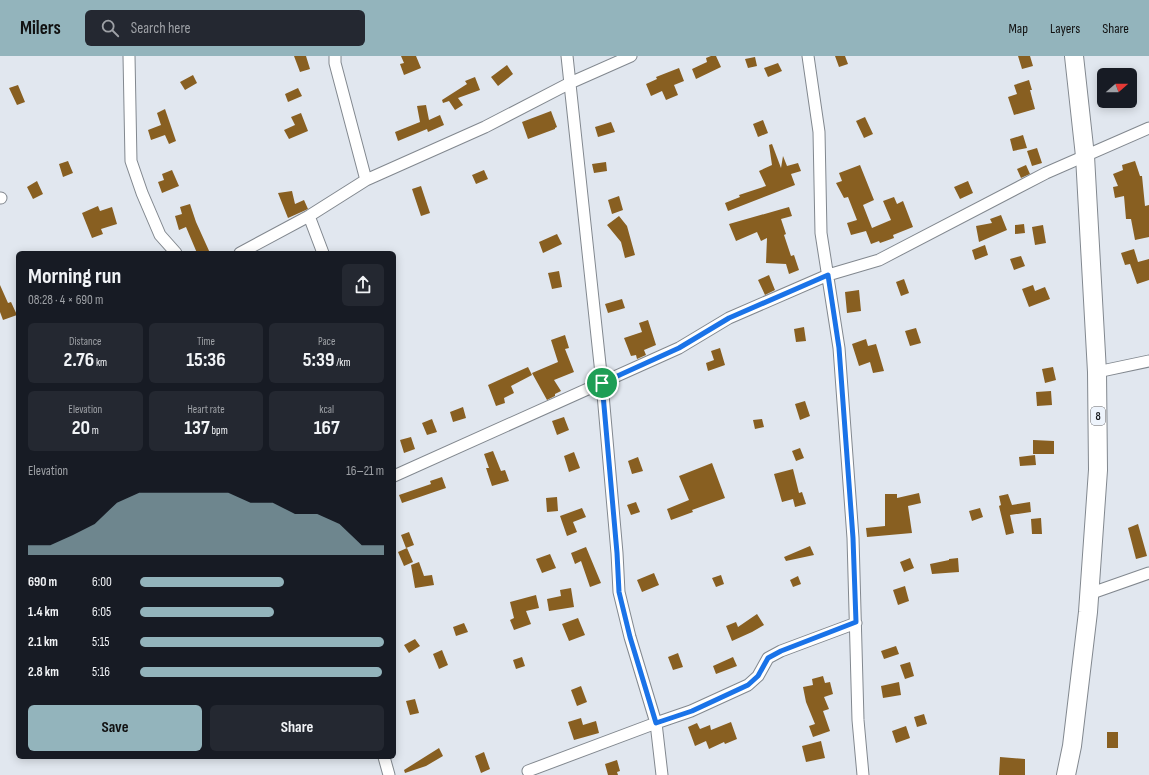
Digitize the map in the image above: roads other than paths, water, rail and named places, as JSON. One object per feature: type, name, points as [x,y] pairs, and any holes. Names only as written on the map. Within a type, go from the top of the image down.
[{"type":"main road","name":"8","points":[[1066,775],[1072,746],[1089,594],[1098,470],[1097,372],[1085,156],[1074,56]]},
{"type":"street","points":[[128,56],[131,162],[142,193],[160,235],[174,251]]},
{"type":"street","points":[[335,56],[335,63],[366,180]]},
{"type":"street","points":[[567,56],[602,383],[619,592],[630,637],[656,723],[662,775]]},
{"type":"street","points":[[244,251],[309,216],[366,180],[485,127],[570,83],[631,56]]},
{"type":"street","points":[[808,56],[819,132],[821,232],[839,348],[853,538],[858,720],[863,775]]},
{"type":"street","points":[[396,475],[679,348],[729,318],[828,275],[880,260],[1046,173],[1149,128]]},
{"type":"street","points":[[309,216],[322,251]]},
{"type":"street","points":[[1097,372],[1149,361]]},
{"type":"street","points":[[1089,594],[1149,573]]},
{"type":"street","points":[[528,771],[692,711],[748,685],[758,676],[768,658],[781,651],[856,622]]},
{"type":"street","points":[[385,759],[389,775]]}]
